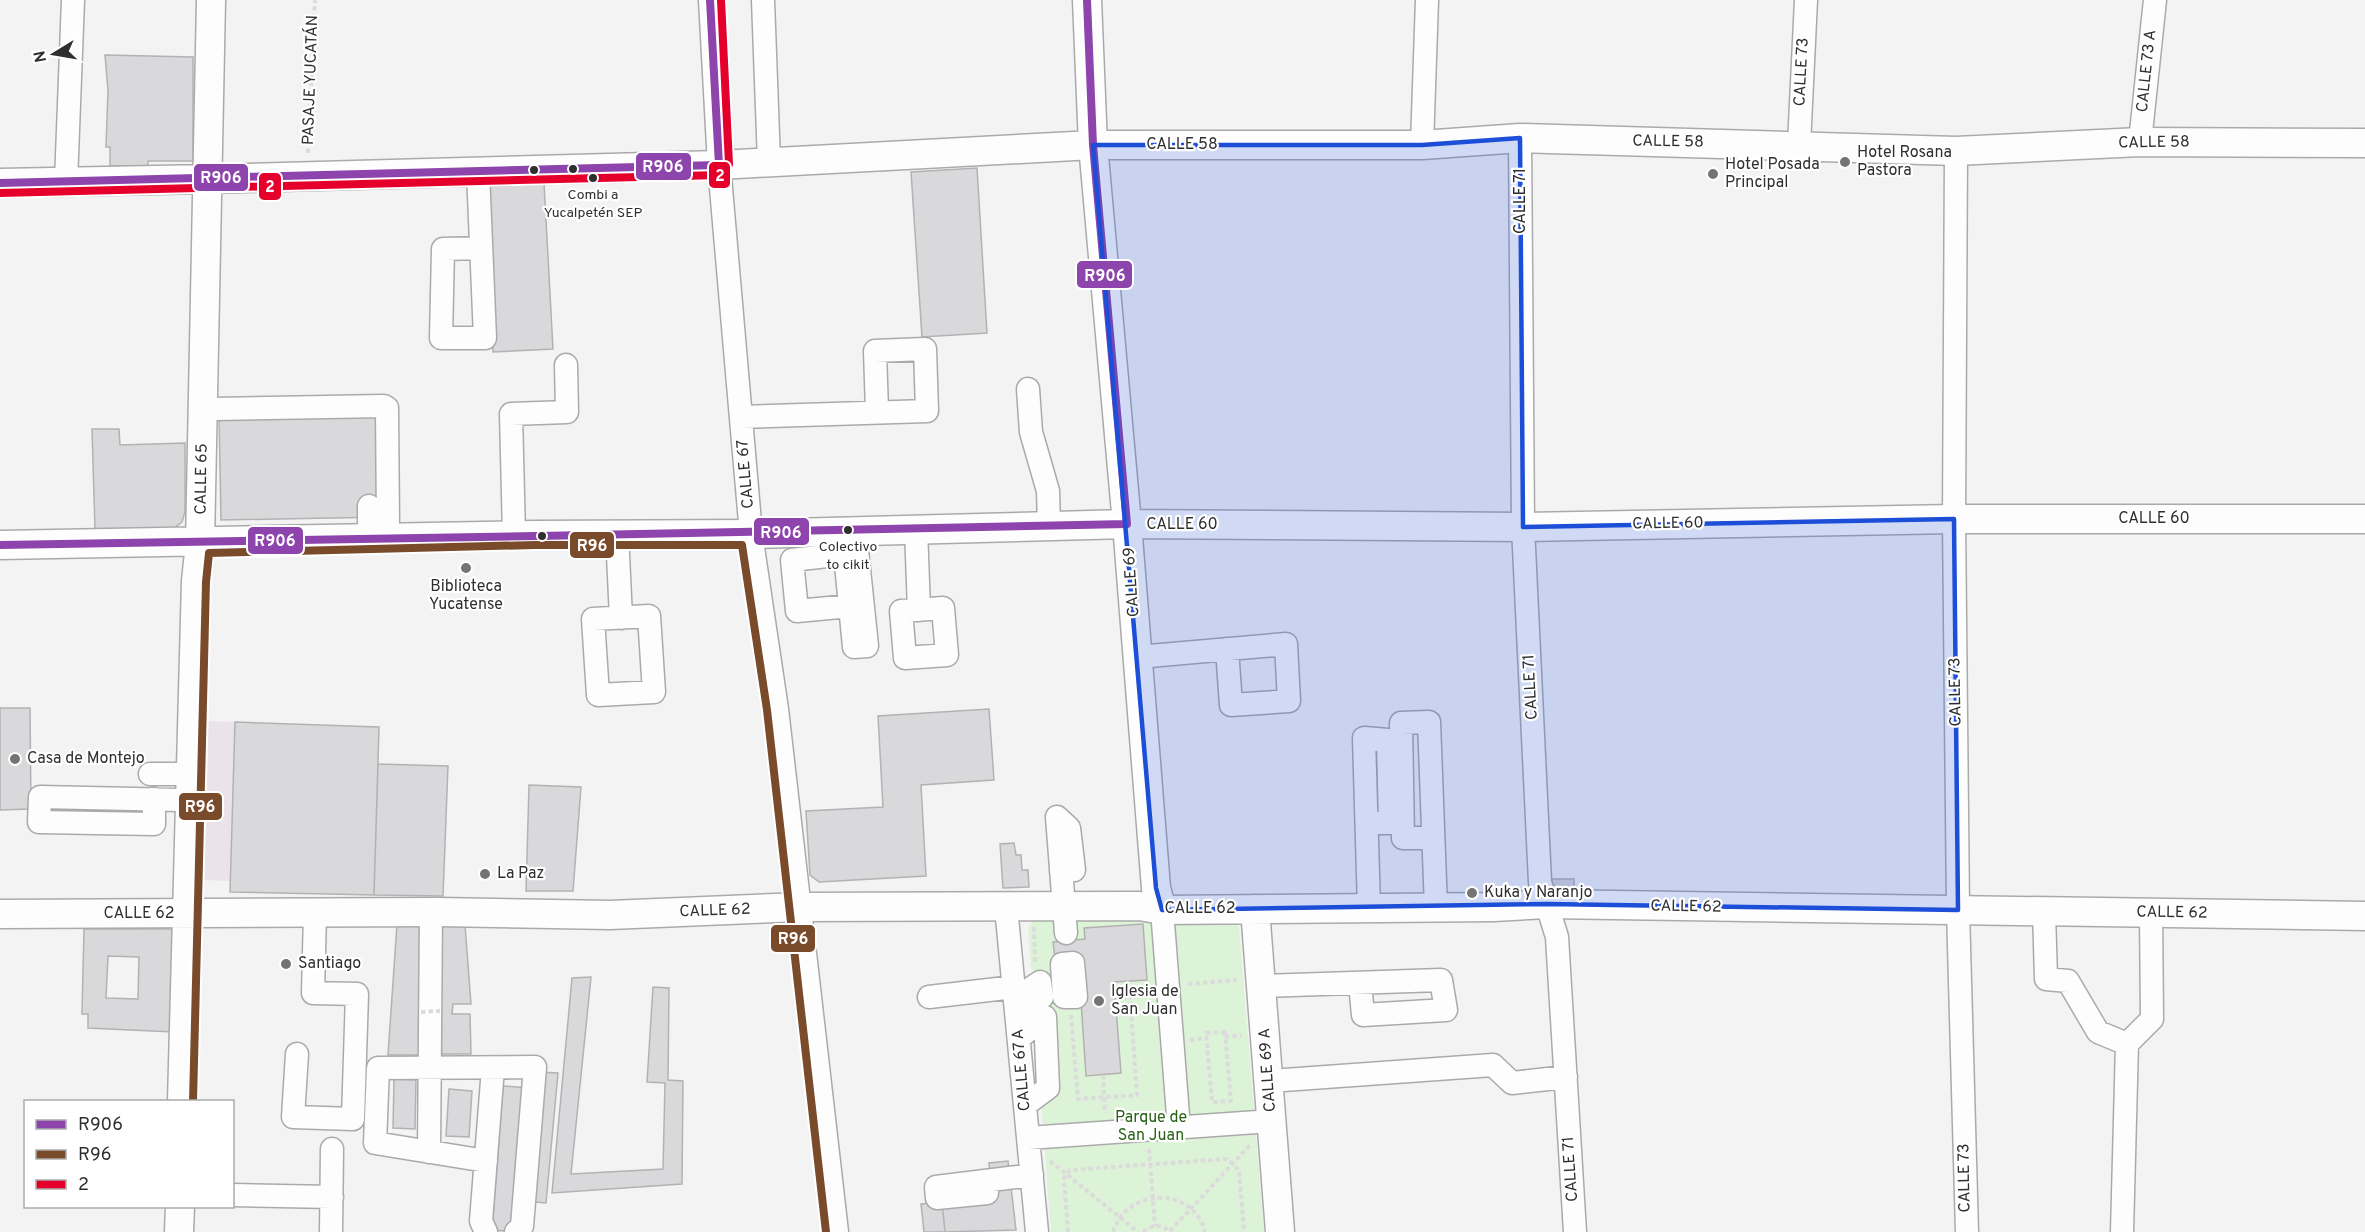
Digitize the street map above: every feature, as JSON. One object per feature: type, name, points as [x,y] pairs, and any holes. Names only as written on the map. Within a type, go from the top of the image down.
[{"type":"main road","name":"CALLE 65","points":[[182,1100],[196,581],[200,543],[211,0]]},
{"type":"main road","name":"CALLE 69","points":[[1087,0],[1094,145],[1128,524],[1156,888],[1162,917]]},
{"type":"main road","name":"CALLE 58","points":[[0,183],[719,165],[1094,145],[1422,145],[1520,138],[1956,151],[2140,142],[2365,143]]},
{"type":"main road","name":"CALLE 60","points":[[0,545],[200,543],[378,531],[514,535],[751,534],[1128,524],[1523,527],[1954,519],[2365,519]]},
{"type":"main road","name":"CALLE 62","points":[[0,914],[431,912],[610,915],[800,908],[1006,907],[1065,920],[1140,906],[1162,917],[1255,909],[1436,908],[1547,904],[2365,916]]},
{"type":"main road","name":"CALLE 69 A","points":[[1255,909],[1251,983],[1269,1081],[1259,1129],[1280,1232]]},
{"type":"main road","points":[[179,1232],[180,1208]]},
{"type":"street","points":[[66,182],[73,0]]},
{"type":"street","name":"CALLE 67","points":[[710,0],[719,165],[751,534],[777,709],[837,1232]]},
{"type":"street","points":[[763,0],[769,162]]},
{"type":"street","points":[[1422,145],[1427,0]]},
{"type":"street","name":"CALLE 73","points":[[1799,145],[1806,0]]},
{"type":"street","name":"CALLE 73 A","points":[[2140,142],[2155,0]]},
{"type":"street","name":"CALLE 71","points":[[1520,138],[1523,527],[1540,882],[1557,938],[1575,1232]]},
{"type":"street","name":"CALLE 73","points":[[1956,151],[1954,519],[1958,910],[1967,1232]]},
{"type":"street","points":[[478,172],[481,248]]},
{"type":"street","points":[[514,535],[511,414],[567,412],[566,365]]},
{"type":"street","points":[[1028,388],[1031,432],[1048,492],[1049,526]]},
{"type":"street","points":[[214,409],[384,406],[387,408],[378,531]]},
{"type":"street","points":[[741,417],[877,411]]},
{"type":"street","points":[[369,506],[378,531]]},
{"type":"street","points":[[916,530],[919,610]]},
{"type":"street","points":[[850,606],[854,647],[867,646],[855,531]]},
{"type":"street","points":[[617,534],[621,618]]},
{"type":"street","points":[[1138,657],[1227,649]]},
{"type":"street","points":[[1434,838],[1403,838],[1401,723],[1430,722],[1434,838],[1436,908]]},
{"type":"street","points":[[150,774],[191,787]]},
{"type":"street","points":[[154,800],[191,787]]},
{"type":"street","points":[[1367,823],[1369,908]]},
{"type":"street","points":[[1061,871],[1065,920]]},
{"type":"street","name":"CALLE 67 A","points":[[1006,907],[1025,1105],[1038,1137],[1041,1174],[1037,1232]]},
{"type":"street","points":[[429,1152],[431,912]]},
{"type":"street","points":[[2044,912],[2046,979],[2068,981],[2098,1032],[2127,1044]]},
{"type":"street","points":[[297,1053],[293,1117],[353,1119],[357,994],[313,993],[315,913]]},
{"type":"street","points":[[2122,1232],[2127,1044],[2152,1019],[2151,913]]},
{"type":"street","name":"CALLE 69","points":[[1162,917],[1179,1128]]},
{"type":"street","points":[[1251,983],[1360,983]]},
{"type":"street","points":[[929,997],[1016,1014],[1045,1017],[1048,1088],[1025,1105]]},
{"type":"street","points":[[1016,1014],[1070,1000]]},
{"type":"street","points":[[1269,1081],[1493,1065],[1512,1083],[1566,1077]]},
{"type":"street","points":[[486,1161],[375,1143],[378,1068],[535,1067],[522,1226],[516,1232]]},
{"type":"street","points":[[486,1232],[481,1221],[493,1068]]},
{"type":"street","points":[[1038,1137],[1179,1128],[1259,1129]]},
{"type":"street","points":[[331,1232],[332,1149]]},
{"type":"street","points":[[986,1181],[1041,1174]]},
{"type":"street","points":[[234,1195],[332,1197]]},
{"type":"path","name":"PASAJE YUCATÁN","points":[[308,160],[315,0]]},
{"type":"path","points":[[1035,967],[1033,929],[1035,924],[1065,920]]},
{"type":"path","points":[[1167,986],[1251,983]]},
{"type":"path","points":[[1070,1000],[1078,1099],[1137,1095],[1130,997],[1116,999]]},
{"type":"path","points":[[421,1012],[440,1011]]},
{"type":"path","points":[[1225,1032],[1225,1037],[1231,1101],[1212,1102],[1206,1034],[1225,1032]]},
{"type":"path","points":[[1225,1037],[1245,1035]]},
{"type":"path","points":[[1103,1075],[1107,1133]]},
{"type":"path","points":[[1254,1153],[1259,1129]]},
{"type":"path","points":[[1143,1232],[1155,1226],[1161,1226],[1170,1232],[1232,1164],[1259,1129]]},
{"type":"path","points":[[1147,1130],[1155,1226]]},
{"type":"path","points":[[1038,1137],[1049,1160],[1138,1232]]},
{"type":"path","points":[[1068,1232],[1064,1178],[1070,1170],[1227,1159],[1239,1170],[1244,1232]]},
{"type":"path","points":[[1041,1174],[1049,1160]]},
{"type":"path","points":[[1113,1232],[1120,1217],[1136,1202],[1153,1197],[1165,1197],[1180,1202],[1190,1209],[1203,1225],[1205,1232]]},
{"type":"highlighted area","points":[[1520,138],[1523,527],[1954,519],[1958,910],[1547,904],[1162,910],[1156,888],[1093,145],[1422,145]]},
{"type":"shaded area","points":[[208,721],[235,722],[231,881],[204,880]]},
{"type":"green space","name":"Parque de San Juan","points":[[1132,914],[1153,924],[1229,920],[1239,927],[1264,1232],[1051,1232],[1041,1100],[1045,983],[1031,968],[1028,928],[1033,921]]},
{"type":"building","points":[[105,55],[193,57],[193,161],[148,161],[148,166],[110,166],[110,147],[106,147],[108,90]]},
{"type":"building","points":[[977,168],[987,333],[922,337],[911,172]]},
{"type":"building","points":[[544,183],[553,349],[493,352],[484,186]]},
{"type":"building","points":[[382,412],[384,517],[221,520],[219,415]]},
{"type":"building","points":[[92,429],[119,429],[120,445],[185,443],[185,512],[182,522],[174,528],[95,529]]},
{"type":"building","name":"Casa de Montejo","points":[[0,708],[30,708],[31,809],[0,810]]},
{"type":"building","points":[[989,709],[994,780],[921,785],[926,876],[819,882],[810,875],[806,811],[883,807],[878,716]]},
{"type":"building","points":[[235,722],[379,727],[374,895],[230,892]]},
{"type":"building","points":[[378,764],[448,766],[443,896],[374,895]]},
{"type":"building","points":[[529,785],[581,787],[573,891],[526,891]]},
{"type":"building","points":[[1014,843],[1016,855],[1021,855],[1022,870],[1028,870],[1029,887],[1003,888],[1000,844]]},
{"type":"building","points":[[1547,879],[1574,879],[1574,894],[1555,894]]},
{"type":"building","points":[[397,924],[421,924],[422,1055],[388,1055]]},
{"type":"building","name":"Iglesia de San Juan","points":[[1143,924],[1147,980],[1114,982],[1121,1073],[1086,1076],[1078,956],[1055,958],[1053,942],[1085,939],[1084,928]]},
{"type":"building","points":[[440,925],[465,925],[471,1004],[453,1004],[452,1014],[470,1014],[471,1054],[439,1054]]},
{"type":"building","points":[[84,929],[176,929],[173,1032],[88,1028],[88,1014],[82,1014]],"holes":[[[108,956],[139,957],[138,999],[106,998]]]},
{"type":"building","points":[[591,977],[571,1174],[663,1169],[665,1083],[647,1082],[653,987],[669,988],[668,1080],[683,1081],[682,1184],[552,1193],[572,978]]},
{"type":"building","points":[[537,1072],[558,1073],[546,1203],[526,1201]]},
{"type":"building","points":[[394,1079],[416,1080],[415,1129],[393,1128]]},
{"type":"building","points":[[503,1086],[530,1088],[519,1232],[492,1230]]},
{"type":"building","points":[[449,1089],[472,1091],[469,1137],[446,1136]]},
{"type":"building","points":[[1008,1161],[1016,1230],[945,1232],[942,1202],[992,1197],[989,1163]]},
{"type":"building","points":[[942,1202],[945,1232],[924,1232],[921,1204]]},
{"type":"transit line","name":"R906","points":[[0,183],[719,165],[710,0]]},
{"type":"transit line","name":"2","points":[[0,193],[721,175],[727,171],[729,164],[721,0]]},
{"type":"transit line","name":"R906","points":[[0,545],[1127,524],[1093,145],[1087,0]]},
{"type":"transit line","name":"R96","points":[[193,1100],[206,582],[209,553],[535,545],[742,545],[767,710],[826,1232]]},
{"type":"place","name":"Hotel Rosana Pastora","points":[[1845,162]]},
{"type":"place","name":"Hotel Posada Principal","points":[[1713,174]]},
{"type":"place","name":"Combi a Yucalpetén SEP","points":[[593,178]]},
{"type":"place","name":"Colectivo to cikit","points":[[848,530]]},
{"type":"place","name":"Biblioteca Yucatense","points":[[466,568]]},
{"type":"place","name":"Casa de Montejo","points":[[15,759]]},
{"type":"place","name":"La Paz","points":[[485,874]]},
{"type":"place","name":"Kuka y Naranjo","points":[[1472,893]]},
{"type":"place","name":"Santiago","points":[[286,964]]},
{"type":"place","name":"Iglesia de San Juan","points":[[1099,1001]]}]
